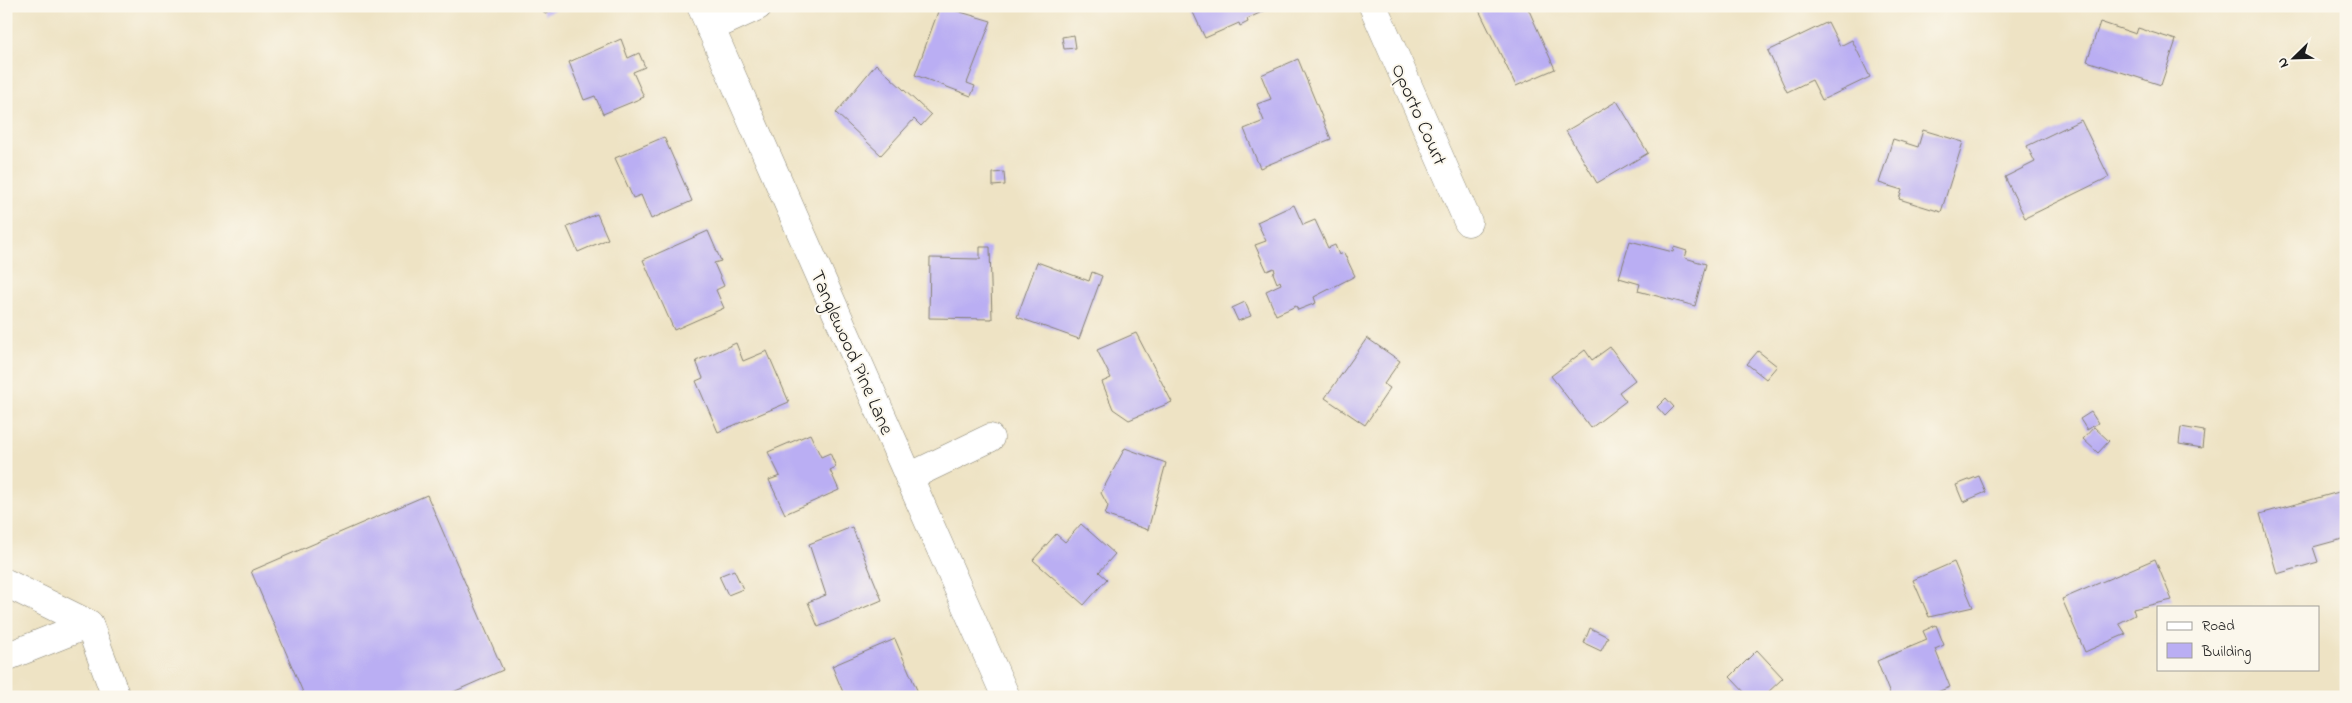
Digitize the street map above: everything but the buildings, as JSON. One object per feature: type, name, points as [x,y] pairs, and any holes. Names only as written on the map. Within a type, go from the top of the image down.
[{"type":"street","points":[[706,17],[758,6]]},
{"type":"street","name":"Oporto Court","points":[[1372,6],[1468,222]]},
{"type":"street","name":"Tanglewood Pine Lane","points":[[706,17],[1006,697]]},
{"type":"street","points":[[909,476],[990,438]]},
{"type":"street","points":[[6,583],[88,624],[116,697]]},
{"type":"street","points":[[6,657],[88,624]]}]
